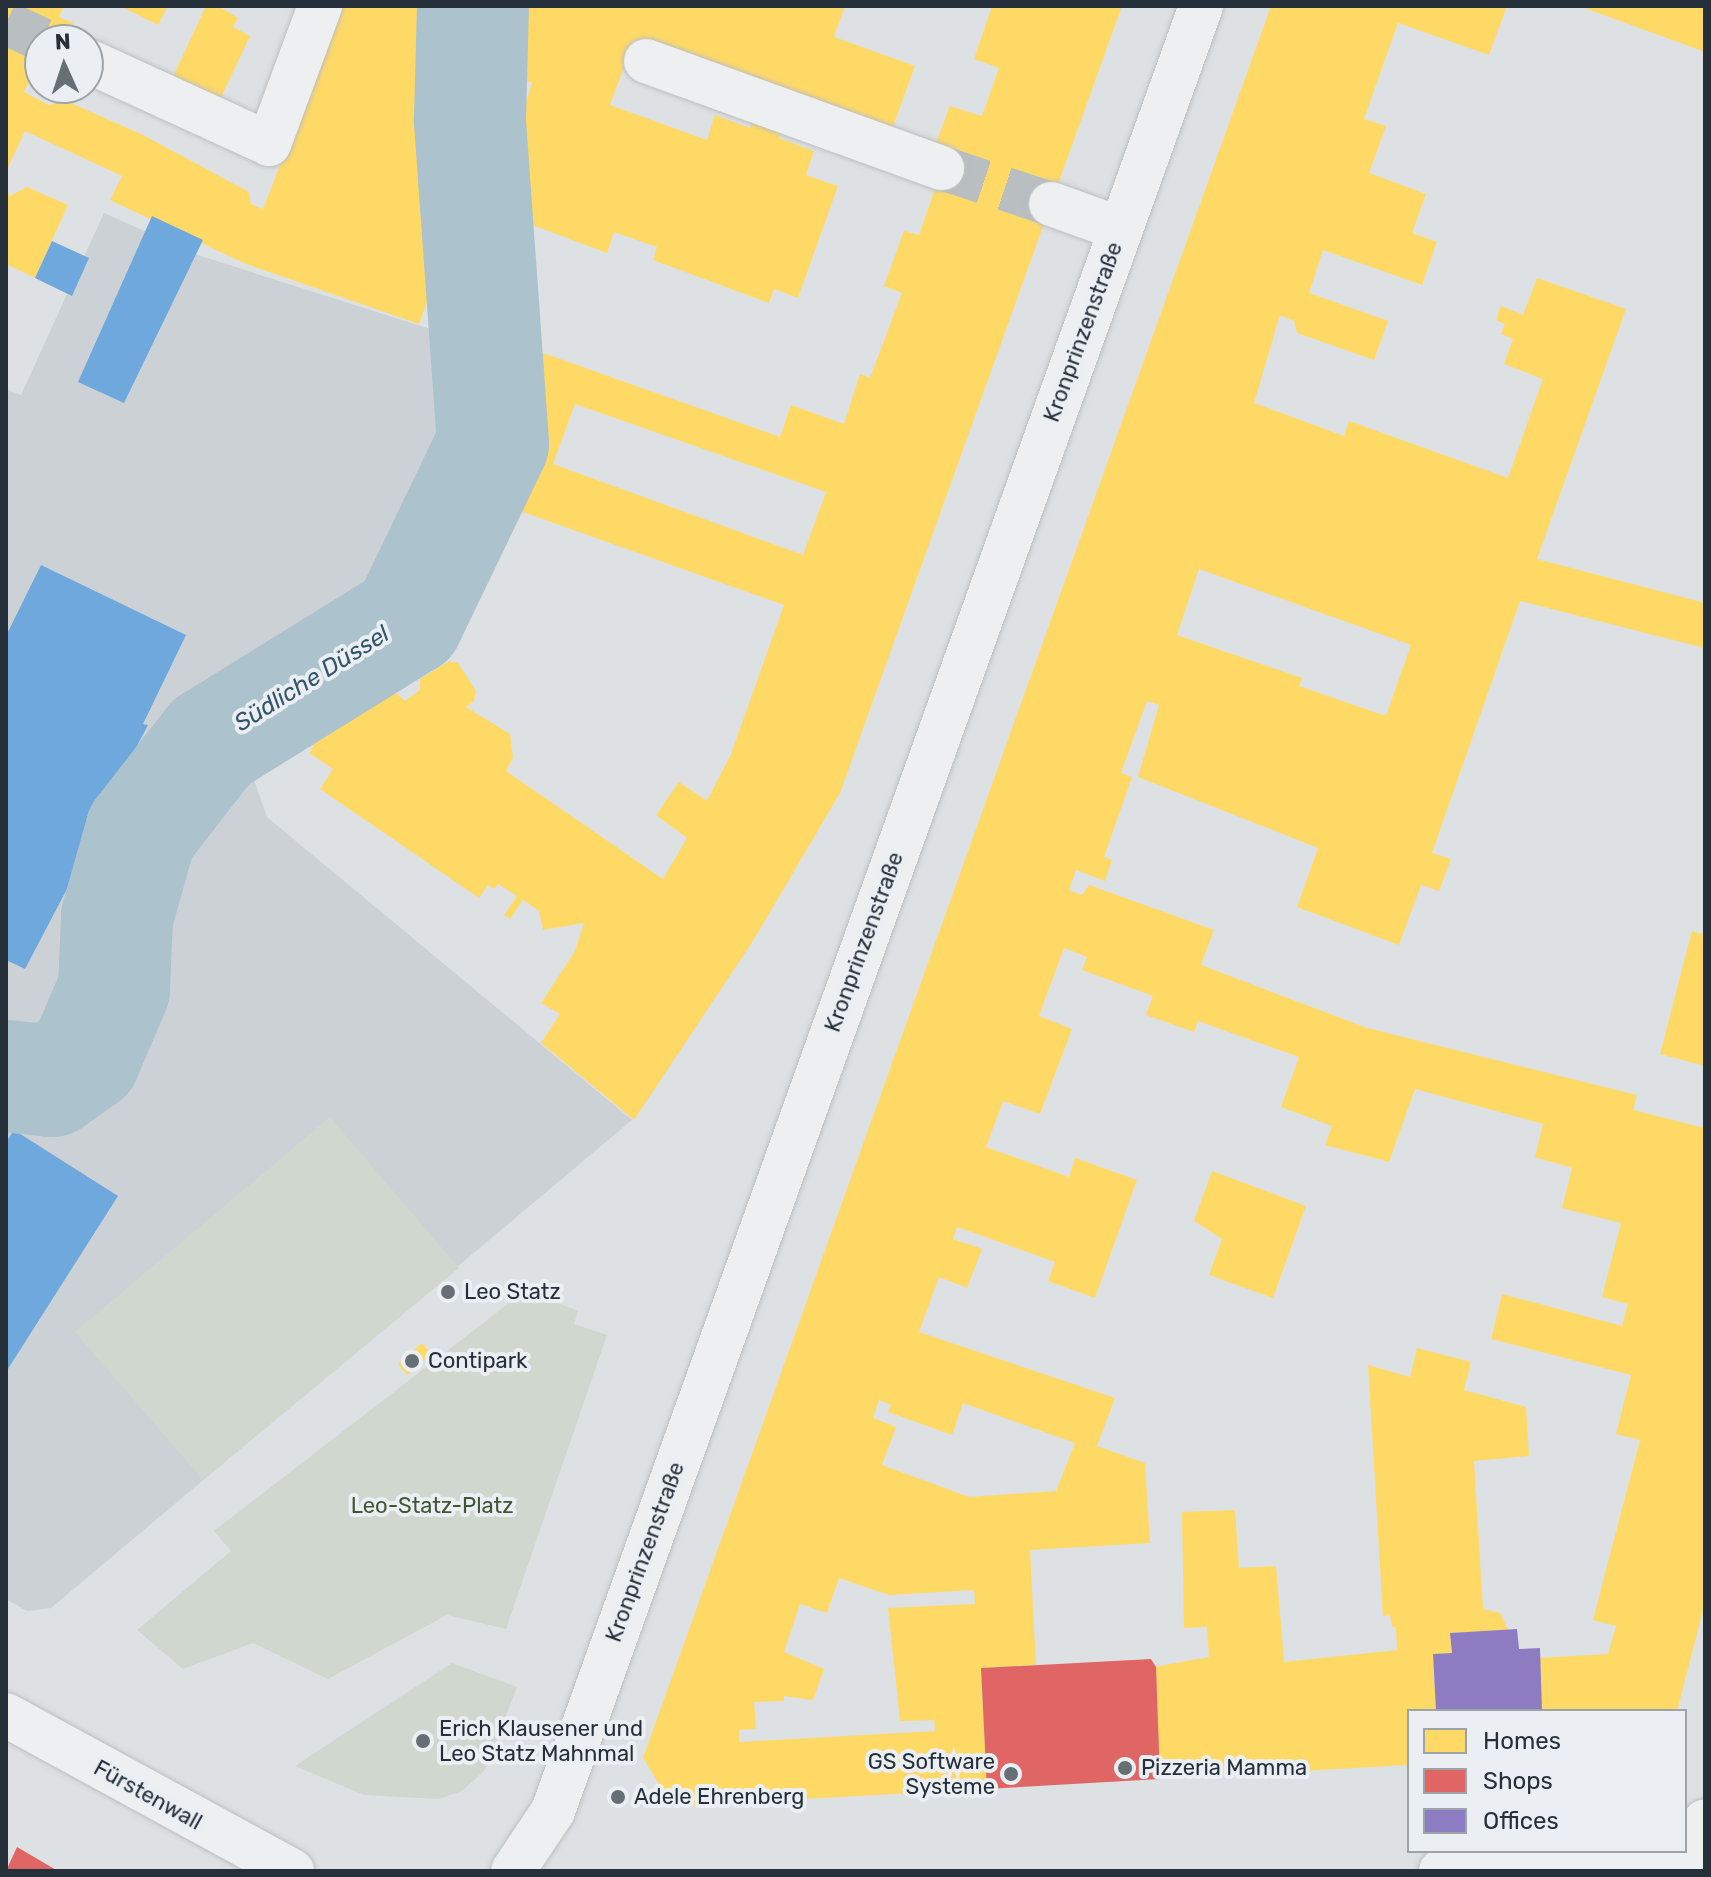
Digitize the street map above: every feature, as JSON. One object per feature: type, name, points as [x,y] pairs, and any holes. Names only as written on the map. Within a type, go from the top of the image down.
[{"type":"street","points":[[104,68],[269,144],[320,6]]},
{"type":"street","name":"Kronprinzenstraße","points":[[513,1871],[553,1811],[1201,6]]},
{"type":"street","points":[[646,61],[942,168]]},
{"type":"street","points":[[1051,204],[1121,229]]},
{"type":"street","name":"Fürstenwall","points":[[6,1715],[292,1871]]},
{"type":"street","points":[[1441,1871],[1683,1853]]},
{"type":"shaded area","points":[[104,213],[201,256],[449,335],[470,419],[394,631],[244,751],[267,817],[632,1120],[51,1608],[27,1611],[6,1599],[6,389],[21,395]]},
{"type":"green space","points":[[330,1117],[459,1268],[203,1480],[75,1332]]},
{"type":"green space","name":"Leo-Statz-Platz","points":[[526,1290],[578,1311],[574,1324],[607,1335],[506,1629],[447,1615],[328,1679],[253,1643],[183,1669],[137,1630],[231,1551],[214,1531]]},
{"type":"green space","points":[[452,1663],[517,1687],[485,1770],[462,1791],[439,1799],[364,1795],[295,1766]]},
{"type":"building: Homes","points":[[6,6],[64,6],[59,17],[73,23],[24,24],[24,104],[73,104],[143,135],[249,192],[251,204],[263,209],[342,6],[442,6],[428,47],[436,51],[437,71],[423,88],[429,91],[420,117],[440,123],[448,243],[419,324],[246,264],[110,200],[122,176],[25,131],[6,172]]},
{"type":"building: Homes","points":[[120,6],[168,6],[158,25]]},
{"type":"building: Homes","points":[[206,6],[218,6],[238,18],[233,27],[250,36],[217,106],[170,83]]},
{"type":"building: Homes","points":[[516,6],[845,6],[834,37],[915,66],[891,132],[634,40],[610,105],[707,140],[715,115],[750,128],[753,119],[782,130],[779,138],[814,151],[806,175],[838,186],[798,298],[774,289],[769,303],[653,260],[657,247],[614,232],[607,253],[508,216],[500,102],[523,111],[532,83],[506,73]]},
{"type":"building: Homes","points":[[992,6],[1122,6],[840,793],[753,941],[634,1120],[541,1043],[560,1014],[541,1003],[575,951],[584,923],[543,930],[539,911],[523,900],[510,919],[504,915],[517,896],[498,884],[494,889],[488,885],[479,898],[320,789],[333,769],[309,753],[314,746],[288,728],[374,673],[405,701],[420,690],[420,679],[449,661],[458,663],[476,691],[474,701],[466,707],[510,734],[513,758],[506,771],[663,879],[687,838],[656,815],[679,782],[707,801],[731,754],[784,605],[492,501],[513,431],[504,339],[780,437],[791,405],[844,424],[860,374],[870,378],[902,293],[884,286],[904,231],[919,235],[948,152],[934,148],[950,106],[982,116],[999,68],[974,59]],"holes":[[[575,404],[826,492],[803,555],[553,464]]]},
{"type":"building: Homes","points":[[1271,6],[1507,6],[1489,55],[1398,23],[1364,119],[1386,126],[1369,173],[1426,194],[1412,233],[1437,242],[1422,285],[1323,250],[1309,293],[1388,321],[1374,360],[1297,333],[1294,321],[1280,315],[1254,403],[1344,436],[1349,421],[1508,478],[1543,379],[1504,364],[1513,339],[1501,334],[1505,324],[1496,320],[1501,306],[1523,315],[1537,278],[1626,309],[1537,559],[1705,603],[1705,648],[1520,601],[1432,853],[1451,859],[1439,891],[1421,885],[1399,945],[1297,907],[1318,848],[1138,777],[1159,705],[1147,701],[1121,773],[1132,777],[1104,857],[1112,860],[1105,881],[1076,870],[1069,890],[1082,895],[1089,885],[1214,930],[1201,965],[1367,1028],[1637,1095],[1633,1110],[1705,1128],[1705,1603],[1678,1709],[1542,1709],[1538,1658],[1608,1654],[1616,1626],[1593,1620],[1640,1440],[1616,1434],[1631,1375],[1491,1339],[1502,1294],[1622,1326],[1628,1304],[1602,1297],[1621,1223],[1562,1208],[1572,1168],[1535,1157],[1543,1124],[1415,1089],[1389,1162],[1325,1145],[1332,1126],[1281,1107],[1299,1057],[1198,1021],[1194,1032],[1146,1015],[1153,996],[1082,970],[1087,957],[1064,948],[1039,1016],[1072,1029],[1040,1114],[1003,1101],[986,1147],[1069,1177],[1075,1158],[1137,1180],[1095,1298],[1048,1281],[1055,1262],[957,1227],[953,1239],[982,1249],[967,1288],[939,1277],[919,1332],[1115,1398],[1097,1446],[1145,1463],[1150,1543],[1030,1550],[1036,1665],[981,1668],[987,1789],[673,1806],[643,1758]],"holes":[[[1199,569],[1411,645],[1386,716],[1299,686],[1302,678],[1177,635]],[[879,1400],[891,1405],[888,1412],[952,1435],[963,1403],[1075,1443],[1056,1491],[969,1497],[882,1465],[896,1427],[873,1418]],[[839,1578],[889,1595],[974,1590],[975,1604],[888,1608],[900,1721],[934,1720],[935,1731],[739,1742],[739,1730],[756,1729],[754,1702],[784,1701],[784,1696],[813,1700],[824,1669],[784,1652],[800,1604],[827,1613]]]},
{"type":"building: Homes","points":[[1579,6],[1705,6],[1705,52]]},
{"type":"building: Homes","points":[[27,187],[68,205],[35,278],[6,264],[6,188],[10,196]]},
{"type":"building: Homes","points":[[1692,931],[1705,935],[1705,1066],[1660,1054]]},
{"type":"building: Homes","points":[[1212,1171],[1306,1206],[1273,1298],[1209,1275],[1222,1239],[1194,1221]]},
{"type":"building: Homes","name":"Contipark","points":[[422,1343],[431,1354],[407,1375],[398,1364]]},
{"type":"building: Homes","points":[[1417,1348],[1471,1362],[1464,1390],[1526,1407],[1529,1456],[1474,1461],[1483,1609],[1500,1613],[1508,1630],[1450,1633],[1452,1653],[1433,1654],[1436,1709],[1407,1709],[1407,1765],[1160,1779],[1154,1667],[1209,1657],[1207,1627],[1184,1628],[1182,1512],[1235,1510],[1239,1568],[1276,1566],[1284,1662],[1397,1650],[1396,1627],[1392,1627],[1390,1615],[1383,1616],[1368,1365],[1410,1377]]},
{"type":"building: Shops","points":[[1151,1659],[1156,1667],[1160,1779],[987,1789],[981,1668]]},
{"type":"building: Shops","points":[[17,1847],[58,1871],[6,1871]]},
{"type":"building: Offices","points":[[1517,1629],[1519,1649],[1540,1648],[1542,1709],[1436,1709],[1433,1654],[1452,1653],[1450,1633]]},
{"type":"building: Schools","points":[[152,216],[203,240],[124,403],[78,382]]},
{"type":"building: Schools","points":[[52,241],[89,258],[72,296],[35,278]]},
{"type":"building: Schools","points":[[41,565],[186,635],[143,724],[148,725],[25,969],[6,960],[6,636]]},
{"type":"building: Schools","points":[[14,1130],[118,1196],[6,1372],[6,1142]]},
{"type":"waterway","name":"Südliche Düssel","points":[[6,1076],[51,1081],[85,1057],[114,989],[117,917],[141,832],[211,742],[408,620],[493,443],[470,119],[473,6]]},
{"type":"tunnel","points":[[6,23],[24,32]]},
{"type":"tunnel","points":[[942,168],[1051,204]]},
{"type":"place","name":"Leo Statz","points":[[448,1292]]},
{"type":"place","name":"Contipark","points":[[412,1361]]},
{"type":"place","name":"Erich Klausener und Leo Statz Mahnmal","points":[[423,1741]]},
{"type":"place","name":"Pizzeria Mamma","points":[[1125,1768]]},
{"type":"place","name":"GS Software Systeme","points":[[1011,1774]]},
{"type":"place","name":"Adele Ehrenberg","points":[[618,1797]]}]
